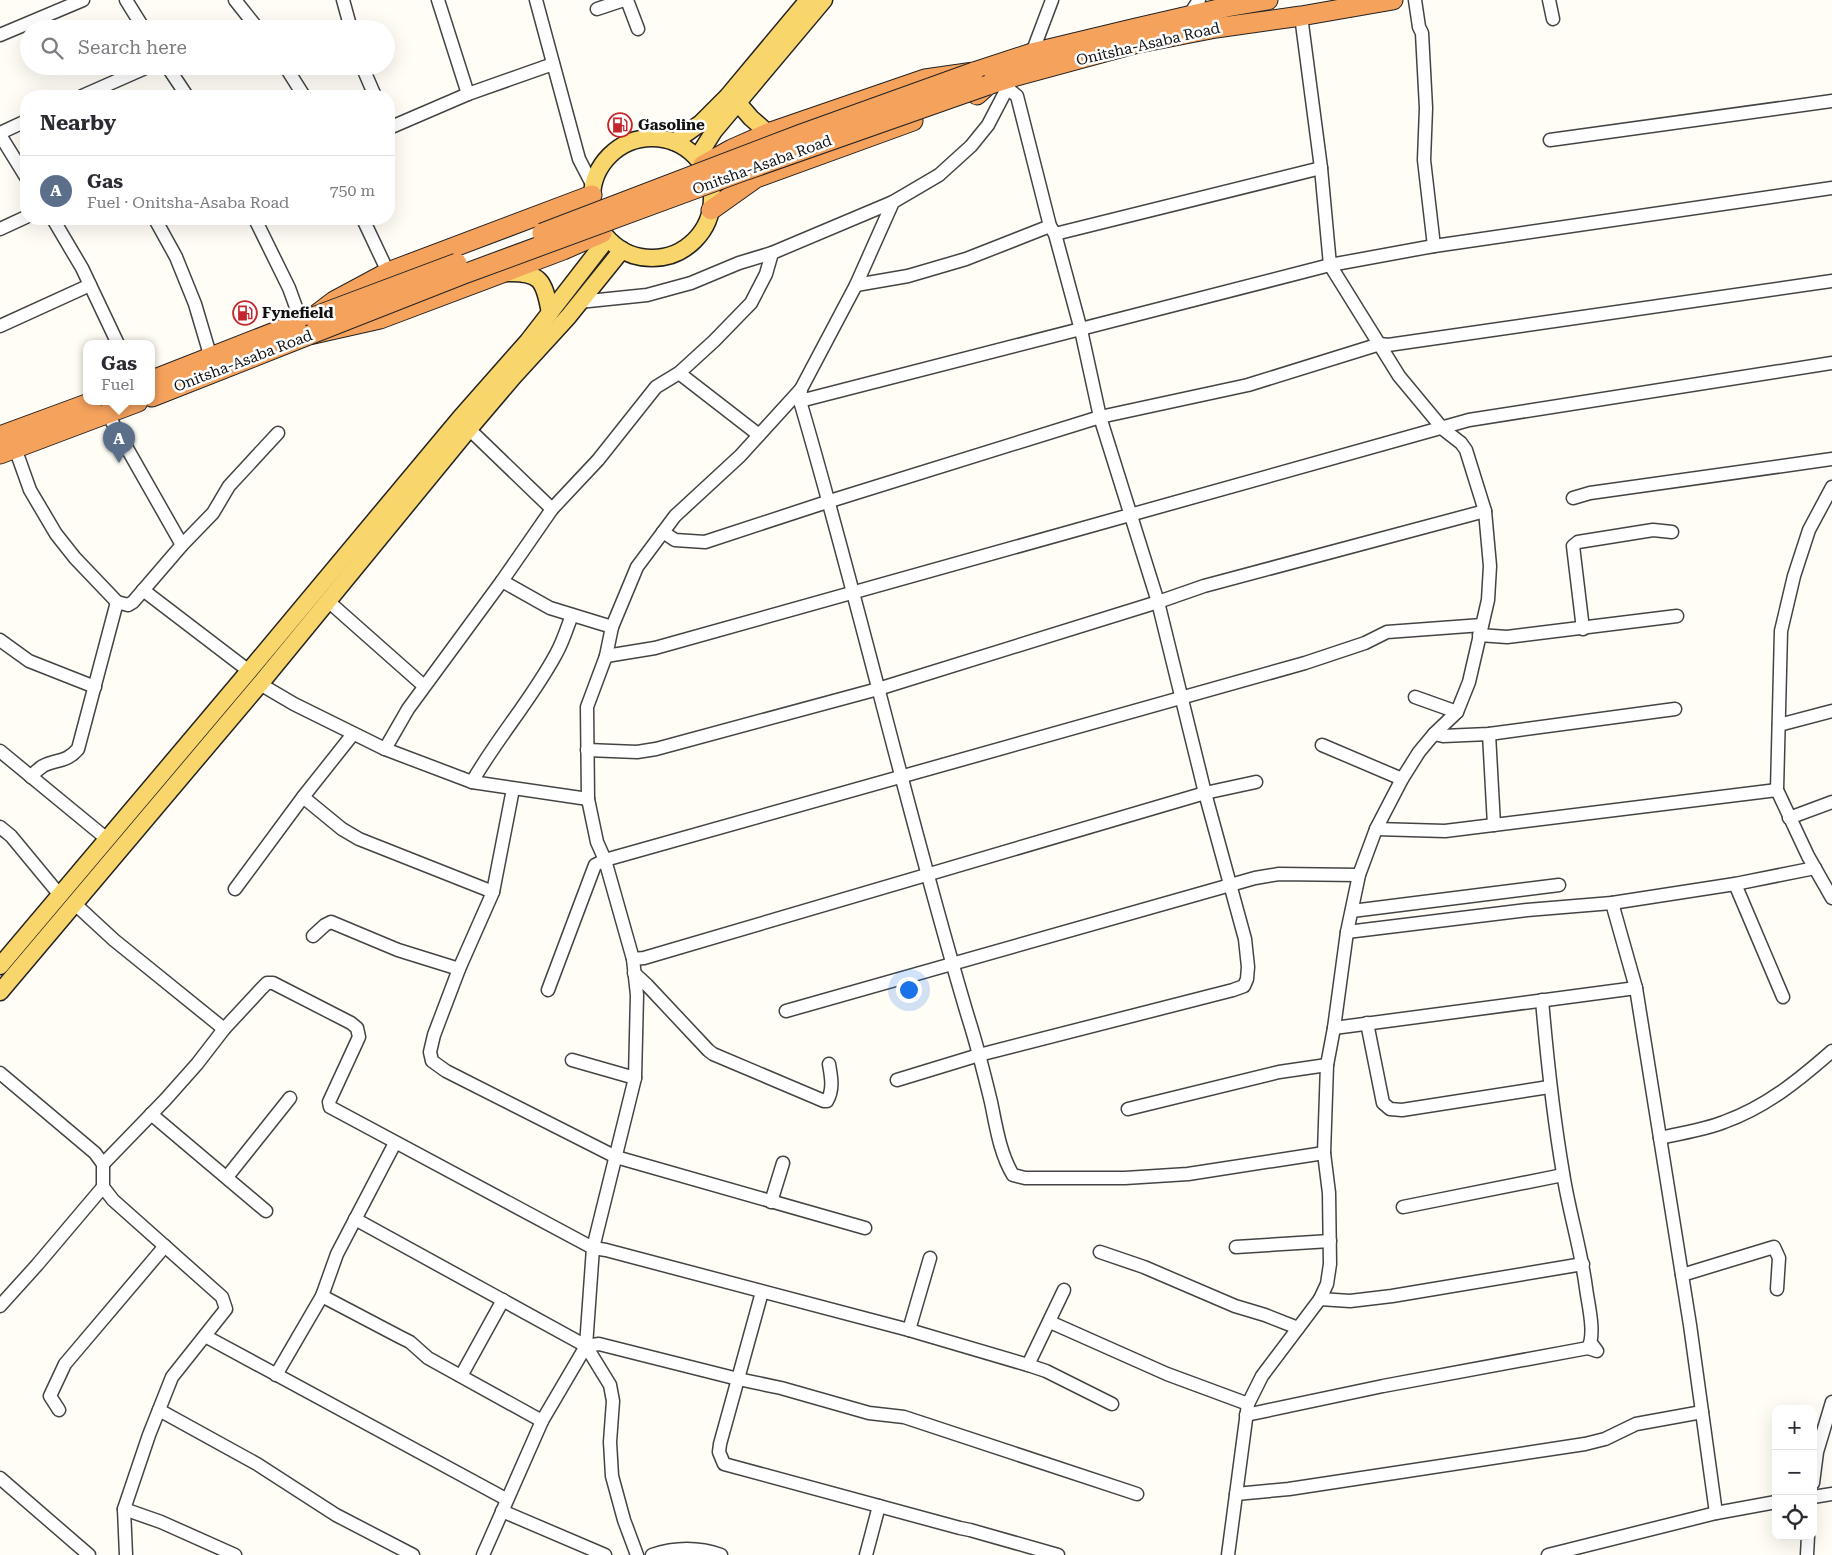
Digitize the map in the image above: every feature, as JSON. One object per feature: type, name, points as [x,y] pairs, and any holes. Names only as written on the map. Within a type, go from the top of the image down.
[{"type":"highway","points":[[700,162],[768,133],[925,79],[942,75],[981,78],[1032,53],[1188,17],[1225,3],[1268,0]]},
{"type":"highway","name":"Onitsha-Asaba Road","points":[[155,395],[194,372],[308,325],[464,274],[649,207],[981,78],[1010,82],[1134,44],[1216,28],[1301,16],[1391,0]]},
{"type":"highway","points":[[711,210],[756,178],[944,110],[979,94],[981,78]]},
{"type":"highway","points":[[308,325],[334,301],[388,272],[593,191]]},
{"type":"highway","points":[[155,379],[194,372],[211,358],[308,325],[380,319],[605,236]]},
{"type":"highway","points":[[0,436],[84,405]]},
{"type":"highway","points":[[7,451],[130,405]]},
{"type":"main road","points":[[674,142],[701,123],[727,97],[808,0]]},
{"type":"main road","points":[[700,162],[714,131],[824,0]]},
{"type":"main road","points":[[738,103],[768,133]]},
{"type":"main road","points":[[655,138],[674,142],[682,146],[700,162],[707,174],[712,192],[711,210],[699,236],[685,248],[668,256],[639,257],[622,250],[605,236],[594,214],[593,191],[600,168],[619,148],[637,140],[655,138]]},
{"type":"main road","points":[[0,992],[260,684],[470,429],[528,341],[605,236]]},
{"type":"main road","points":[[0,966],[460,418],[580,302],[622,250]]},
{"type":"main road","points":[[502,273],[521,272],[532,275],[543,284],[547,293],[550,313]]},
{"type":"street","points":[[36,20],[83,0]]},
{"type":"street","points":[[126,0],[138,20]]},
{"type":"street","points":[[235,0],[251,20]]},
{"type":"street","points":[[343,0],[348,20]]},
{"type":"street","points":[[438,0],[468,94]]},
{"type":"street","points":[[536,0],[580,159],[593,191]]},
{"type":"street","points":[[597,9],[626,0],[638,29]]},
{"type":"street","points":[[1032,53],[1052,0]]},
{"type":"street","points":[[1188,17],[1199,0]]},
{"type":"street","points":[[1415,0],[1419,27],[1422,33],[1426,108],[1424,160],[1434,246]]},
{"type":"street","points":[[1549,0],[1553,19]]},
{"type":"street","points":[[1228,1555],[1247,1410],[1262,1376],[1320,1300],[1327,1284],[1330,1264],[1329,1193],[1324,1153],[1327,1065],[1347,932],[1359,875],[1376,828],[1402,779],[1434,734],[1457,712],[1469,682],[1488,600],[1490,566],[1485,511],[1466,450],[1461,443],[1443,429],[1399,376],[1330,265],[1321,168],[1301,16]]},
{"type":"street","points":[[0,35],[20,27]]},
{"type":"street","points":[[395,125],[468,94],[553,64]]},
{"type":"street","points":[[96,90],[130,75]]},
{"type":"street","points":[[173,75],[183,90]]},
{"type":"street","points":[[290,75],[297,90]]},
{"type":"street","points":[[366,75],[372,90]]},
{"type":"street","points":[[580,302],[656,292],[691,283],[739,263],[772,253],[892,202],[939,175],[959,158],[988,125],[1010,82]]},
{"type":"street","points":[[897,1080],[980,1054],[1244,986],[1247,979],[1248,967],[1245,940],[1205,793],[1158,602],[1100,417],[1081,330],[1052,230],[1017,96],[1010,82]]},
{"type":"street","points":[[1550,140],[1832,101]]},
{"type":"street","points":[[20,124],[0,134],[20,167]]},
{"type":"street","points":[[856,285],[908,276],[958,262],[1052,230],[1321,168]]},
{"type":"street","points":[[801,395],[822,394],[1081,330],[1330,265],[1434,246],[1832,188]]},
{"type":"street","points":[[483,1555],[542,1421],[586,1346],[593,1248],[635,1078],[636,994],[633,959],[605,860],[597,842],[588,798],[587,707],[606,656],[612,627],[637,567],[675,516],[740,456],[801,395],[856,285],[892,202]]},
{"type":"street","points":[[0,229],[20,220]]},
{"type":"street","points":[[57,225],[90,285],[116,340]]},
{"type":"street","points":[[159,225],[176,256],[189,288],[211,358]]},
{"type":"street","points":[[258,225],[308,325]]},
{"type":"street","points":[[366,225],[388,272]]},
{"type":"street","points":[[385,749],[424,686],[502,581],[552,509],[598,460],[656,387],[679,373],[751,303],[766,274],[772,253]]},
{"type":"street","points":[[663,532],[675,540],[705,542],[1100,417],[1248,385],[1380,344],[1388,345],[1832,282]]},
{"type":"street","points":[[0,326],[90,285]]},
{"type":"street","points":[[606,656],[655,648],[1443,429],[1469,420],[1832,363]]},
{"type":"street","points":[[679,373],[759,435]]},
{"type":"street","points":[[801,395],[952,964],[980,1054],[997,1131],[1008,1167],[1013,1175],[1025,1178],[1134,1178],[1188,1174],[1324,1153]]},
{"type":"street","points":[[107,413],[182,545]]},
{"type":"street","points":[[470,429],[552,509]]},
{"type":"street","points":[[7,451],[56,534],[75,558],[117,602],[128,605],[144,590],[212,513],[229,486],[278,433]]},
{"type":"street","points":[[1573,498],[1590,493],[1832,459]]},
{"type":"street","points":[[1832,488],[1809,530],[1794,576],[1781,631],[1777,790],[1814,868],[1832,898]]},
{"type":"street","points":[[587,750],[647,751],[878,688],[1158,602],[1204,586],[1485,511]]},
{"type":"street","points":[[1584,628],[1574,546],[1578,542],[1653,530],[1672,532]]},
{"type":"street","points":[[502,581],[550,608],[612,627]]},
{"type":"street","points":[[144,590],[249,671]]},
{"type":"street","points":[[328,601],[424,686]]},
{"type":"street","points":[[30,777],[45,765],[72,756],[78,749],[117,602]]},
{"type":"street","points":[[472,782],[484,761],[537,686],[557,653],[572,615]]},
{"type":"street","points":[[548,990],[595,865],[605,860],[1305,663],[1365,643],[1387,632],[1481,630],[1507,637],[1677,616]]},
{"type":"street","points":[[0,640],[29,661],[95,687]]},
{"type":"street","points":[[260,684],[385,749],[472,782],[588,798]]},
{"type":"street","points":[[1415,697],[1457,712]]},
{"type":"street","points":[[1434,734],[1443,736],[1488,734],[1676,709]]},
{"type":"street","points":[[1779,725],[1832,712]]},
{"type":"street","points":[[235,889],[303,797],[353,734]]},
{"type":"street","points":[[1488,734],[1494,824]]},
{"type":"street","points":[[1322,745],[1402,779]]},
{"type":"street","points":[[0,751],[107,839]]},
{"type":"street","points":[[633,959],[644,958],[1205,793],[1256,782]]},
{"type":"street","points":[[513,789],[493,892],[459,969],[434,1035],[430,1052],[432,1060],[446,1071],[616,1157],[865,1228]]},
{"type":"street","points":[[1376,828],[1445,831],[1777,790]]},
{"type":"street","points":[[303,797],[342,829],[359,839],[493,892]]},
{"type":"street","points":[[1790,818],[1832,802]]},
{"type":"street","points":[[0,828],[11,836],[59,894]]},
{"type":"street","points":[[1347,932],[1527,910],[1612,903],[1735,884],[1814,868]]},
{"type":"street","points":[[786,1010],[1255,878],[1279,874],[1359,875]]},
{"type":"street","points":[[1735,884],[1784,997]]},
{"type":"street","points":[[1352,911],[1559,885]]},
{"type":"street","points":[[1612,903],[1636,988],[1682,1275],[1716,1513]]},
{"type":"street","points":[[74,904],[114,940],[224,1029]]},
{"type":"street","points":[[313,936],[331,922],[398,950],[459,969]]},
{"type":"street","points":[[634,973],[713,1054],[824,1101],[827,1101],[831,1093],[832,1080],[829,1064]]},
{"type":"street","points":[[103,1164],[197,1064],[224,1029],[267,983],[273,983],[351,1022],[358,1028],[359,1037],[329,1102],[330,1107],[593,1248],[909,1330],[1028,1365],[1046,1371],[1112,1404]]},
{"type":"street","points":[[1334,1028],[1636,988]]},
{"type":"street","points":[[1050,1322],[1247,1410],[1383,1386],[1590,1345],[1591,1331],[1583,1264],[1563,1175],[1549,1087],[1542,1000]]},
{"type":"street","points":[[1367,1023],[1383,1103],[1390,1109],[1402,1110],[1549,1087]]},
{"type":"street","points":[[1660,1138],[1722,1123],[1746,1114],[1771,1100],[1832,1051]]},
{"type":"street","points":[[572,1060],[635,1078]]},
{"type":"street","points":[[1128,1109],[1279,1072],[1327,1065]]},
{"type":"street","points":[[0,1073],[95,1153],[103,1164],[103,1187],[113,1200],[222,1297],[225,1302],[226,1309],[178,1367],[172,1377],[160,1410],[148,1434],[124,1509],[126,1555]]},
{"type":"street","points":[[227,1177],[290,1098]]},
{"type":"street","points":[[151,1114],[266,1211]]},
{"type":"street","points":[[276,1375],[322,1296],[337,1254],[395,1143]]},
{"type":"street","points":[[771,1202],[783,1164]]},
{"type":"street","points":[[1403,1207],[1563,1175]]},
{"type":"street","points":[[0,1306],[103,1187]]},
{"type":"street","points":[[356,1219],[586,1346],[610,1385],[613,1401],[610,1442],[612,1476],[624,1520],[637,1555]]},
{"type":"street","points":[[1236,1247],[1330,1241]]},
{"type":"street","points":[[59,1410],[50,1396],[65,1364],[165,1246]]},
{"type":"street","points":[[1682,1275],[1774,1247],[1779,1258],[1777,1289]]},
{"type":"street","points":[[1100,1252],[1144,1267],[1235,1306],[1298,1328]]},
{"type":"street","points":[[909,1330],[930,1258]]},
{"type":"street","points":[[1320,1300],[1350,1301],[1392,1296],[1583,1264]]},
{"type":"street","points":[[1028,1365],[1064,1290]]},
{"type":"street","points":[[762,1292],[720,1444],[719,1452],[724,1464],[1058,1555]]},
{"type":"street","points":[[322,1296],[405,1340],[428,1358],[542,1421]]},
{"type":"street","points":[[462,1376],[503,1300]]},
{"type":"street","points":[[205,1336],[504,1505],[605,1555]]},
{"type":"street","points":[[586,1346],[599,1344],[781,1388],[869,1412],[904,1417],[1137,1494]]},
{"type":"street","points":[[1817,1458],[1830,1420],[1832,1402]]},
{"type":"street","points":[[160,1410],[258,1464],[336,1515],[414,1555]]},
{"type":"street","points":[[1236,1494],[1289,1489],[1585,1444],[1605,1439],[1636,1424],[1702,1412]]},
{"type":"street","points":[[0,1478],[89,1555]]},
{"type":"street","points":[[1817,1496],[1832,1494]]},
{"type":"street","points":[[1548,1555],[1716,1513],[1772,1503]]},
{"type":"street","points":[[866,1555],[880,1506]]},
{"type":"street","points":[[124,1509],[161,1522],[236,1555]]},
{"type":"street","points":[[1807,1555],[1808,1540]]},
{"type":"street","points":[[652,1555],[669,1549],[686,1549],[707,1550],[721,1555]]},
{"type":"place","name":"Gasoline","points":[[620,125]]},
{"type":"place","name":"Fynefield","points":[[245,313]]},
{"type":"place","name":"Gas","points":[[119,463]]}]
